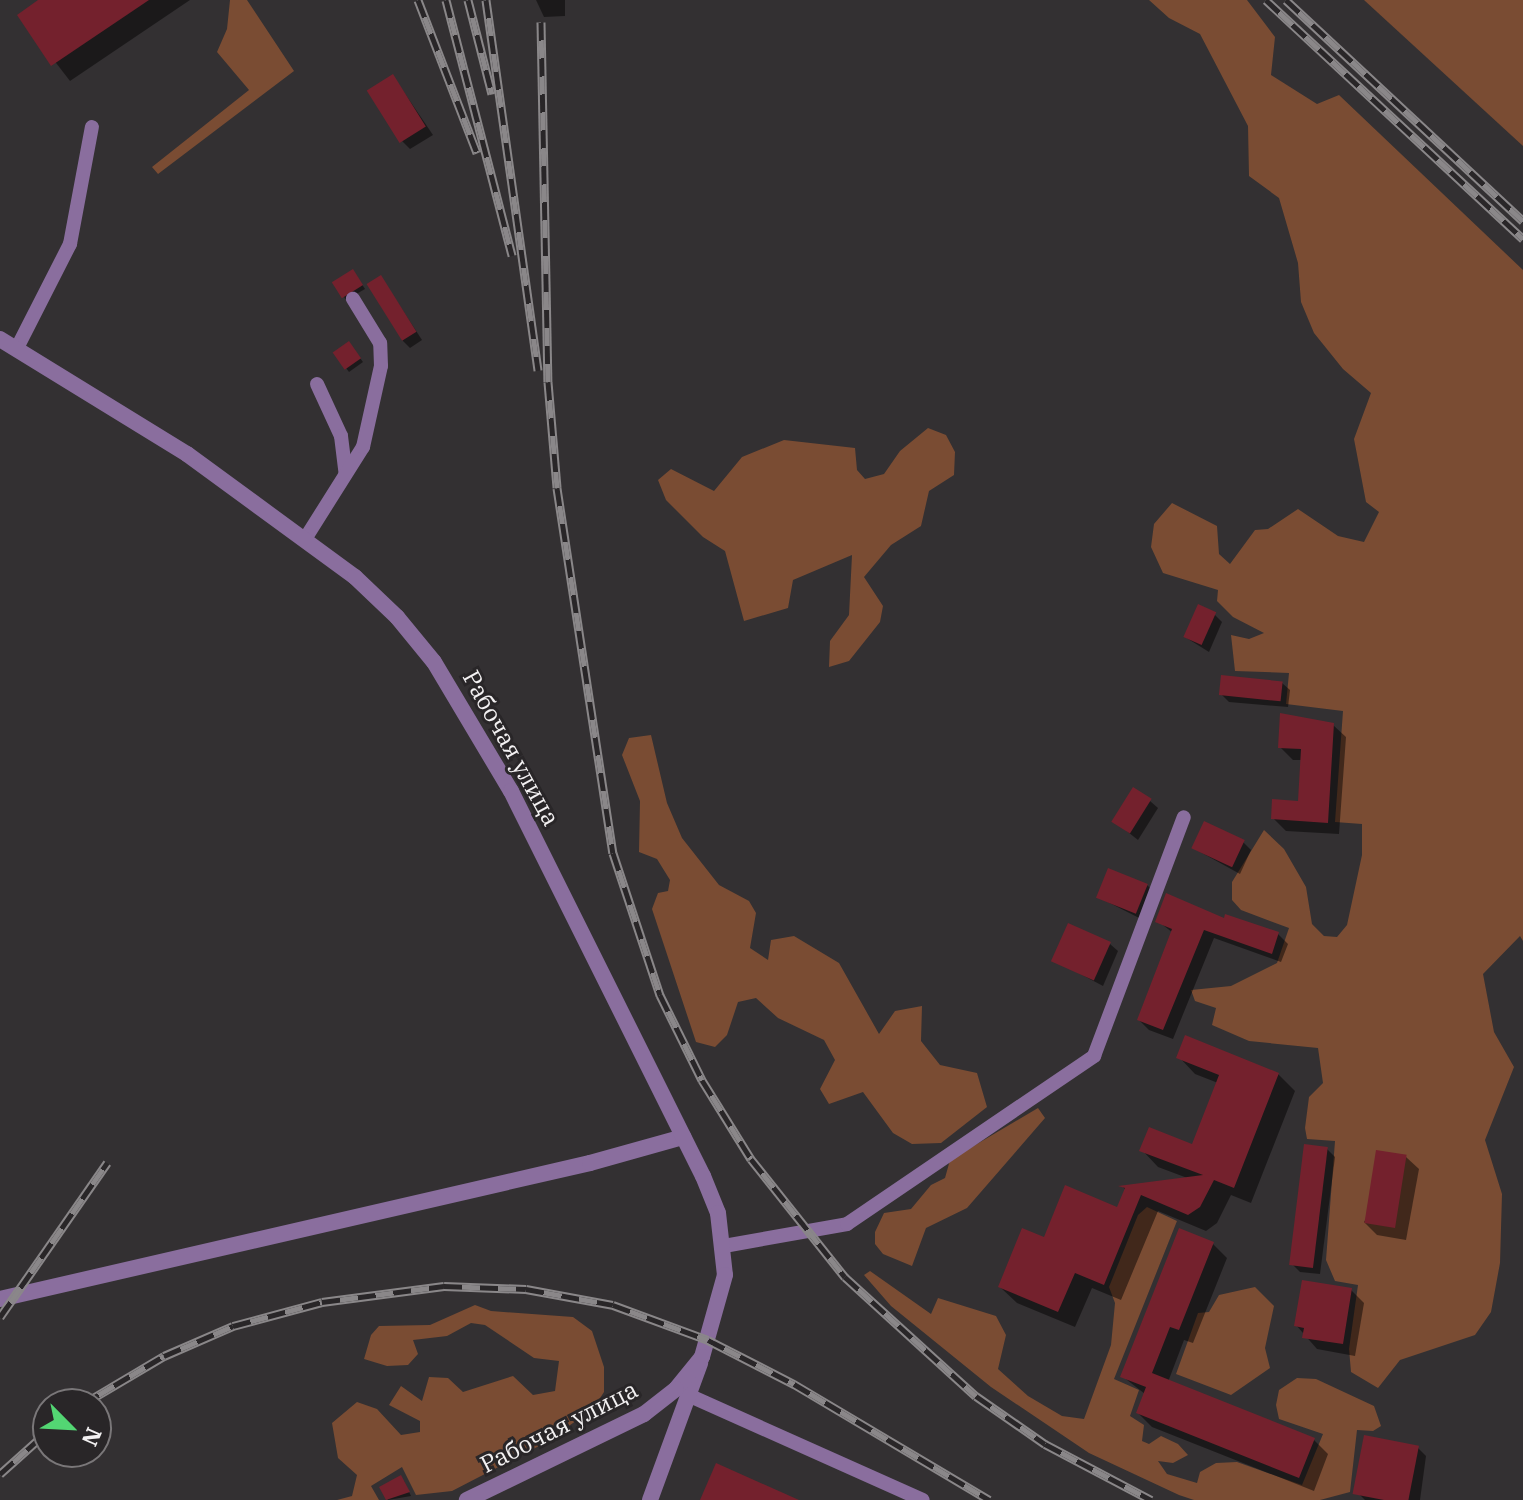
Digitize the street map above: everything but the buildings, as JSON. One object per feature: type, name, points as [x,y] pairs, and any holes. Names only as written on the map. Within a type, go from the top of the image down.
[{"type":"street","name":"Рабочая улица","points":[[0,339],[176,446],[305,539],[397,617],[470,717],[683,1137],[718,1213],[724,1246],[719,1305],[650,1500]]},
{"type":"street","points":[[0,1299],[590,1163],[683,1137]]},
{"type":"street","name":"Рабочая улица","points":[[467,1500],[644,1414],[676,1389],[702,1357]]},
{"type":"lane","points":[[17,348],[70,244],[92,127]]},
{"type":"lane","points":[[305,539],[363,447],[381,366],[380,343],[353,299]]},
{"type":"lane","points":[[317,384],[341,436],[346,474]]},
{"type":"lane","points":[[724,1246],[847,1224],[1094,1056],[1184,817]]},
{"type":"lane","points":[[688,1395],[923,1500]]},
{"type":"shaded area","points":[[230,0],[247,0],[294,71],[158,174],[152,167],[249,90],[217,52],[227,29]]},
{"type":"shaded area","points":[[1149,0],[1247,0],[1275,37],[1271,75],[1317,104],[1339,95],[1523,270],[1523,941],[1520,936],[1483,974],[1494,1032],[1514,1067],[1485,1140],[1502,1194],[1500,1263],[1491,1312],[1475,1335],[1400,1360],[1378,1388],[1351,1372],[1349,1349],[1358,1285],[1335,1281],[1326,1260],[1335,1141],[1307,1139],[1305,1128],[1309,1097],[1323,1083],[1318,1048],[1249,1041],[1212,1025],[1216,1008],[1195,1001],[1191,990],[1231,986],[1277,963],[1289,928],[1241,910],[1232,900],[1232,882],[1264,830],[1284,849],[1306,887],[1312,924],[1324,936],[1337,937],[1347,925],[1362,855],[1362,824],[1335,822],[1343,711],[1286,704],[1289,673],[1235,671],[1231,635],[1249,639],[1264,633],[1233,617],[1217,601],[1218,590],[1163,573],[1151,547],[1154,524],[1172,503],[1217,526],[1219,554],[1230,564],[1255,530],[1268,529],[1298,509],[1338,536],[1364,542],[1379,512],[1366,502],[1354,439],[1371,393],[1343,369],[1314,333],[1301,302],[1298,263],[1279,198],[1249,176],[1248,126],[1200,34],[1169,18]]},
{"type":"shaded area","points":[[1364,0],[1523,0],[1523,146]]},
{"type":"shaded area","points":[[928,428],[946,435],[955,452],[954,475],[929,491],[921,526],[891,545],[864,577],[883,606],[880,622],[849,661],[829,667],[830,641],[849,615],[852,555],[793,580],[788,608],[744,621],[725,551],[703,537],[666,500],[658,480],[671,469],[714,491],[742,457],[784,440],[855,448],[857,470],[865,479],[884,474],[900,451]]},
{"type":"shaded area","points":[[651,735],[667,803],[682,838],[719,885],[749,901],[756,913],[750,948],[768,960],[771,940],[794,936],[839,963],[879,1034],[895,1011],[922,1006],[921,1041],[940,1065],[977,1073],[987,1107],[941,1143],[912,1144],[893,1133],[863,1092],[829,1104],[820,1089],[835,1060],[824,1040],[778,1018],[756,998],[738,1002],[727,1035],[715,1047],[696,1042],[652,909],[658,893],[668,891],[670,880],[657,859],[639,852],[640,801],[622,755],[629,738]]},
{"type":"shaded area","points":[[1038,1108],[1045,1118],[967,1208],[926,1228],[912,1266],[883,1254],[875,1244],[875,1232],[884,1213],[911,1209],[931,1185],[945,1178],[950,1160]]},
{"type":"shaded area","points":[[1147,1207],[1177,1221],[1114,1379],[1139,1390],[1130,1416],[1144,1425],[1142,1441],[1149,1444],[1161,1436],[1178,1444],[1188,1455],[1173,1463],[1158,1461],[1167,1474],[1197,1483],[1200,1472],[1216,1463],[1237,1462],[1302,1485],[1323,1434],[1279,1419],[1276,1405],[1279,1390],[1297,1378],[1316,1379],[1374,1406],[1381,1426],[1373,1431],[1357,1430],[1350,1492],[1320,1500],[1194,1500],[1179,1495],[1089,1453],[991,1387],[891,1306],[864,1275],[870,1271],[931,1314],[938,1298],[996,1316],[1006,1335],[998,1369],[1028,1396],[1062,1416],[1084,1419],[1111,1345],[1115,1303],[1109,1287],[1138,1215]]},
{"type":"shaded area","points":[[1255,1287],[1274,1306],[1265,1348],[1270,1368],[1231,1395],[1176,1374],[1198,1313],[1209,1312],[1219,1295]]},
{"type":"shaded area","points":[[475,1305],[491,1311],[573,1317],[592,1331],[604,1367],[604,1392],[593,1409],[543,1444],[452,1491],[416,1495],[402,1467],[371,1486],[379,1500],[337,1500],[352,1496],[357,1475],[338,1458],[332,1423],[357,1402],[377,1409],[401,1435],[420,1432],[420,1421],[389,1405],[401,1386],[422,1401],[429,1377],[448,1378],[463,1392],[513,1376],[533,1395],[555,1391],[559,1361],[534,1358],[485,1325],[471,1323],[447,1336],[413,1340],[418,1354],[408,1365],[387,1366],[364,1359],[371,1335],[379,1326],[430,1325]]},
{"type":"railway","points":[[418,0],[477,153]]},
{"type":"railway","points":[[446,0],[512,256]]},
{"type":"railway","points":[[468,0],[492,94]]},
{"type":"railway","points":[[486,0],[538,370]]},
{"type":"railway","points":[[1266,0],[1523,239]]},
{"type":"railway","points":[[1286,0],[1523,221]]},
{"type":"railway","points":[[541,22],[548,382],[557,488],[613,853],[660,995],[702,1080],[751,1159],[845,1277],[976,1396],[1045,1444],[1151,1500]]},
{"type":"railway","points":[[0,1317],[107,1163]]},
{"type":"railway","points":[[110,1388],[164,1356],[233,1326],[322,1302],[444,1286],[526,1289],[613,1305],[708,1340],[794,1384],[989,1500]]},
{"type":"railway","points":[[0,1474],[32,1445]]}]
